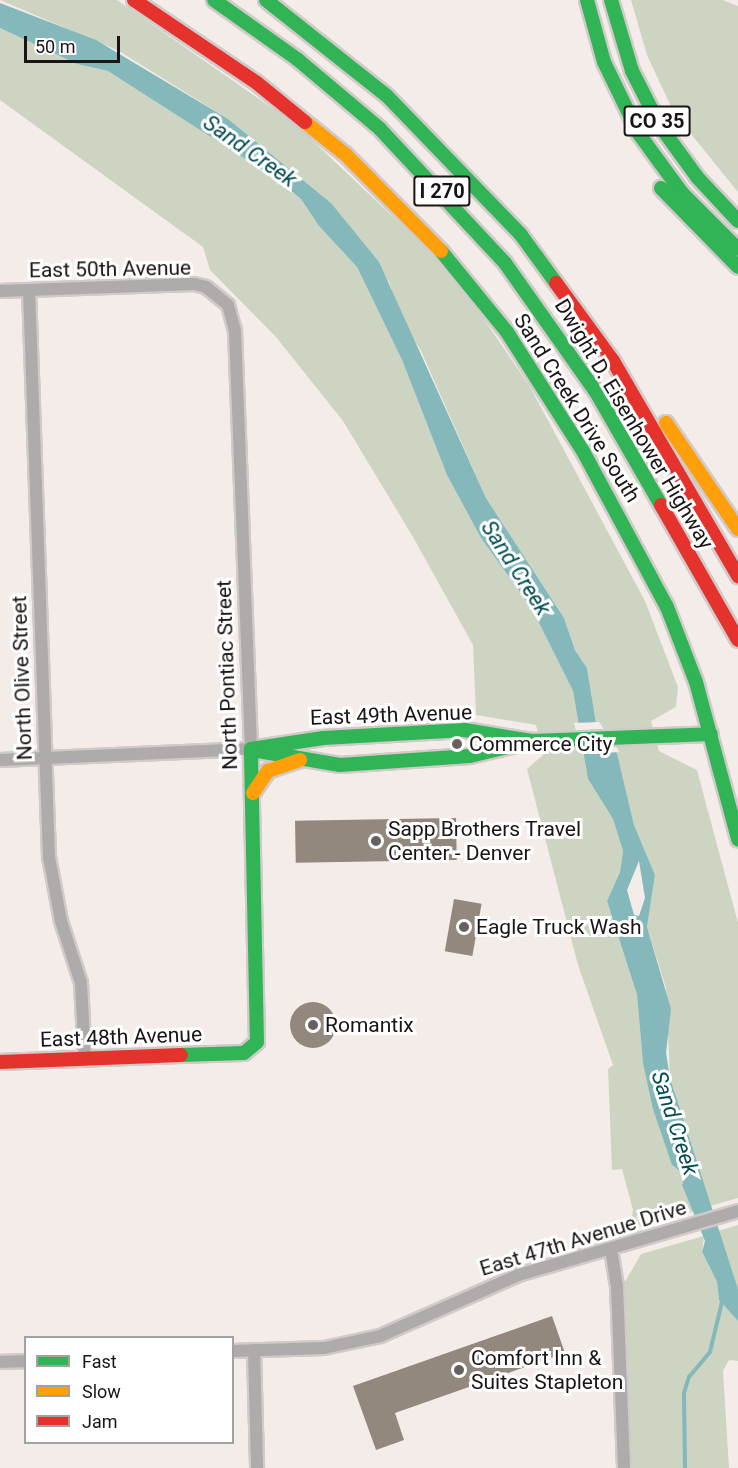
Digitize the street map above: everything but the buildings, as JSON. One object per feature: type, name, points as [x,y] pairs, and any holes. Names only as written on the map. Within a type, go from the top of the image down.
[{"type":"main road","name":"Sand Creek Drive South","points":[[134,0],[315,128],[403,209],[480,296],[562,415],[655,582],[691,666],[738,839]]},
{"type":"main road","name":"Dwight D. Eisenhower Highway","points":[[214,0],[297,59],[380,129],[506,263],[596,392],[738,640]]},
{"type":"main road","name":"Dwight D. Eisenhower Highway","points":[[266,0],[362,74],[442,149],[510,221],[588,323],[738,576]]},
{"type":"main road","name":"CO 35","points":[[587,0],[604,62],[639,134],[682,193],[738,249]]},
{"type":"main road","name":"CO 35","points":[[611,0],[632,71],[660,126],[738,221]]},
{"type":"main road","points":[[639,134],[646,167],[660,188],[738,267]]},
{"type":"main road","points":[[588,323],[632,370],[738,529]]},
{"type":"main road","name":"East 49th Avenue","points":[[251,749],[342,736],[465,730],[532,741]]},
{"type":"main road","name":"East 49th Avenue","points":[[251,749],[301,760],[340,765],[470,756],[532,741],[711,734]]},
{"type":"main road","name":"North Pontiac Street","points":[[244,1053],[257,1042],[260,1026],[251,749]]},
{"type":"main road","points":[[252,795],[257,781],[268,771],[301,760]]},
{"type":"main road","name":"East 48th Avenue","points":[[0,1062],[244,1053]]},
{"type":"street","name":"East 50th Avenue","points":[[0,291],[182,284],[206,287],[218,295]]},
{"type":"street","name":"North Olive Street","points":[[29,290],[51,877],[81,983],[84,1059]]},
{"type":"street","name":"North Pontiac Street","points":[[218,295],[232,315],[235,331],[251,749]]},
{"type":"street","name":"East 49th Avenue","points":[[0,760],[251,749]]},
{"type":"street","name":"East 47th Avenue Drive","points":[[234,1351],[324,1348],[380,1336],[481,1289],[738,1211]]},
{"type":"street","points":[[610,1248],[617,1285],[624,1468]]},
{"type":"street","points":[[254,1350],[257,1468]]},
{"type":"street","points":[[0,1362],[24,1361]]},
{"type":"green space","points":[[0,0],[117,0],[295,124],[427,249],[483,318],[529,385],[645,601],[678,687],[676,707],[651,721],[659,751],[697,770],[738,923],[738,1198],[710,1206],[670,1078],[666,988],[647,927],[655,875],[634,825],[617,753],[596,723],[587,668],[575,650],[564,618],[486,498],[421,351],[402,320],[389,282],[331,203],[228,119],[119,51]]},
{"type":"green space","points":[[631,0],[723,0],[738,6],[738,192],[674,113],[647,55]]},
{"type":"green space","points":[[0,28],[77,64],[108,71],[213,136],[301,199],[319,226],[357,267],[402,360],[447,475],[481,538],[532,609],[573,691],[588,779],[613,819],[623,851],[620,872],[607,901],[637,995],[643,1063],[672,1165],[685,1174],[682,1185],[695,1211],[664,1220],[660,1211],[636,1216],[642,1226],[626,1231],[623,1227],[631,1222],[633,1210],[622,1169],[612,1170],[608,1069],[613,1065],[578,965],[527,769],[543,755],[536,725],[476,715],[473,645],[413,537],[343,421],[276,337],[210,270],[203,247],[0,100]]},
{"type":"green space","points":[[738,1225],[738,1289],[718,1231]]},
{"type":"green space","points":[[704,1236],[702,1253],[717,1282],[719,1300],[738,1321],[738,1361],[729,1360],[723,1371],[729,1468],[632,1468],[625,1282],[641,1254]]},
{"type":"water","name":"Sand Creek","points":[[0,3],[96,40],[228,119],[331,203],[379,262],[486,498],[564,618],[575,650],[587,668],[596,723],[617,753],[634,825],[655,875],[647,927],[671,1009],[666,1053],[670,1078],[738,1289],[738,1321],[719,1300],[717,1282],[702,1252],[705,1241],[682,1185],[685,1175],[672,1165],[653,1109],[643,1063],[637,995],[607,901],[620,872],[623,851],[613,819],[588,779],[573,691],[532,609],[481,538],[447,475],[402,360],[357,267],[319,226],[301,199],[275,178],[108,71],[77,64],[0,28]],"holes":[[[639,861],[645,898],[639,916],[634,915],[627,890]]]},
{"type":"pier","points":[[599,722],[620,752],[582,754],[574,723]]},
{"type":"waterway","points":[[685,1468],[684,1393],[689,1377],[710,1352],[723,1298]]},
{"type":"traffic: fast","points":[[214,0],[297,59],[380,129],[505,263],[596,392],[661,505]]},
{"type":"traffic: fast","points":[[266,0],[387,96],[521,235],[556,283]]},
{"type":"traffic: fast","points":[[587,0],[604,62],[639,134],[682,193],[738,249]]},
{"type":"traffic: fast","points":[[611,0],[632,71],[660,126],[697,177],[738,221]]},
{"type":"traffic: fast","points":[[661,188],[738,267]]},
{"type":"traffic: fast","points":[[441,251],[507,332],[584,453],[667,607],[696,682],[738,839]]},
{"type":"traffic: fast","points":[[251,749],[323,738],[465,730],[532,741],[711,734]]},
{"type":"traffic: fast","points":[[258,751],[340,765],[470,756],[524,743]]},
{"type":"traffic: fast","points":[[181,1055],[244,1053],[257,1042],[251,749]]},
{"type":"traffic: slow","points":[[305,122],[346,155],[441,251]]},
{"type":"traffic: slow","points":[[666,423],[738,529]]},
{"type":"traffic: slow","points":[[253,793],[268,771],[300,760]]},
{"type":"traffic: jam","points":[[134,0],[257,83],[305,122]]},
{"type":"traffic: jam","points":[[556,283],[613,361],[738,576]]},
{"type":"traffic: jam","points":[[661,505],[738,640]]},
{"type":"traffic: jam","points":[[0,1062],[181,1055]]},
{"type":"place","name":"Commerce City","points":[[457,744]]},
{"type":"place","name":"Sapp Brothers Travel Center - Denver","points":[[376,841]]},
{"type":"place","name":"Eagle Truck Wash","points":[[464,927]]},
{"type":"place","name":"Romantix","points":[[313,1025]]},
{"type":"place","name":"Comfort Inn & Suites Stapleton","points":[[459,1370]]}]
